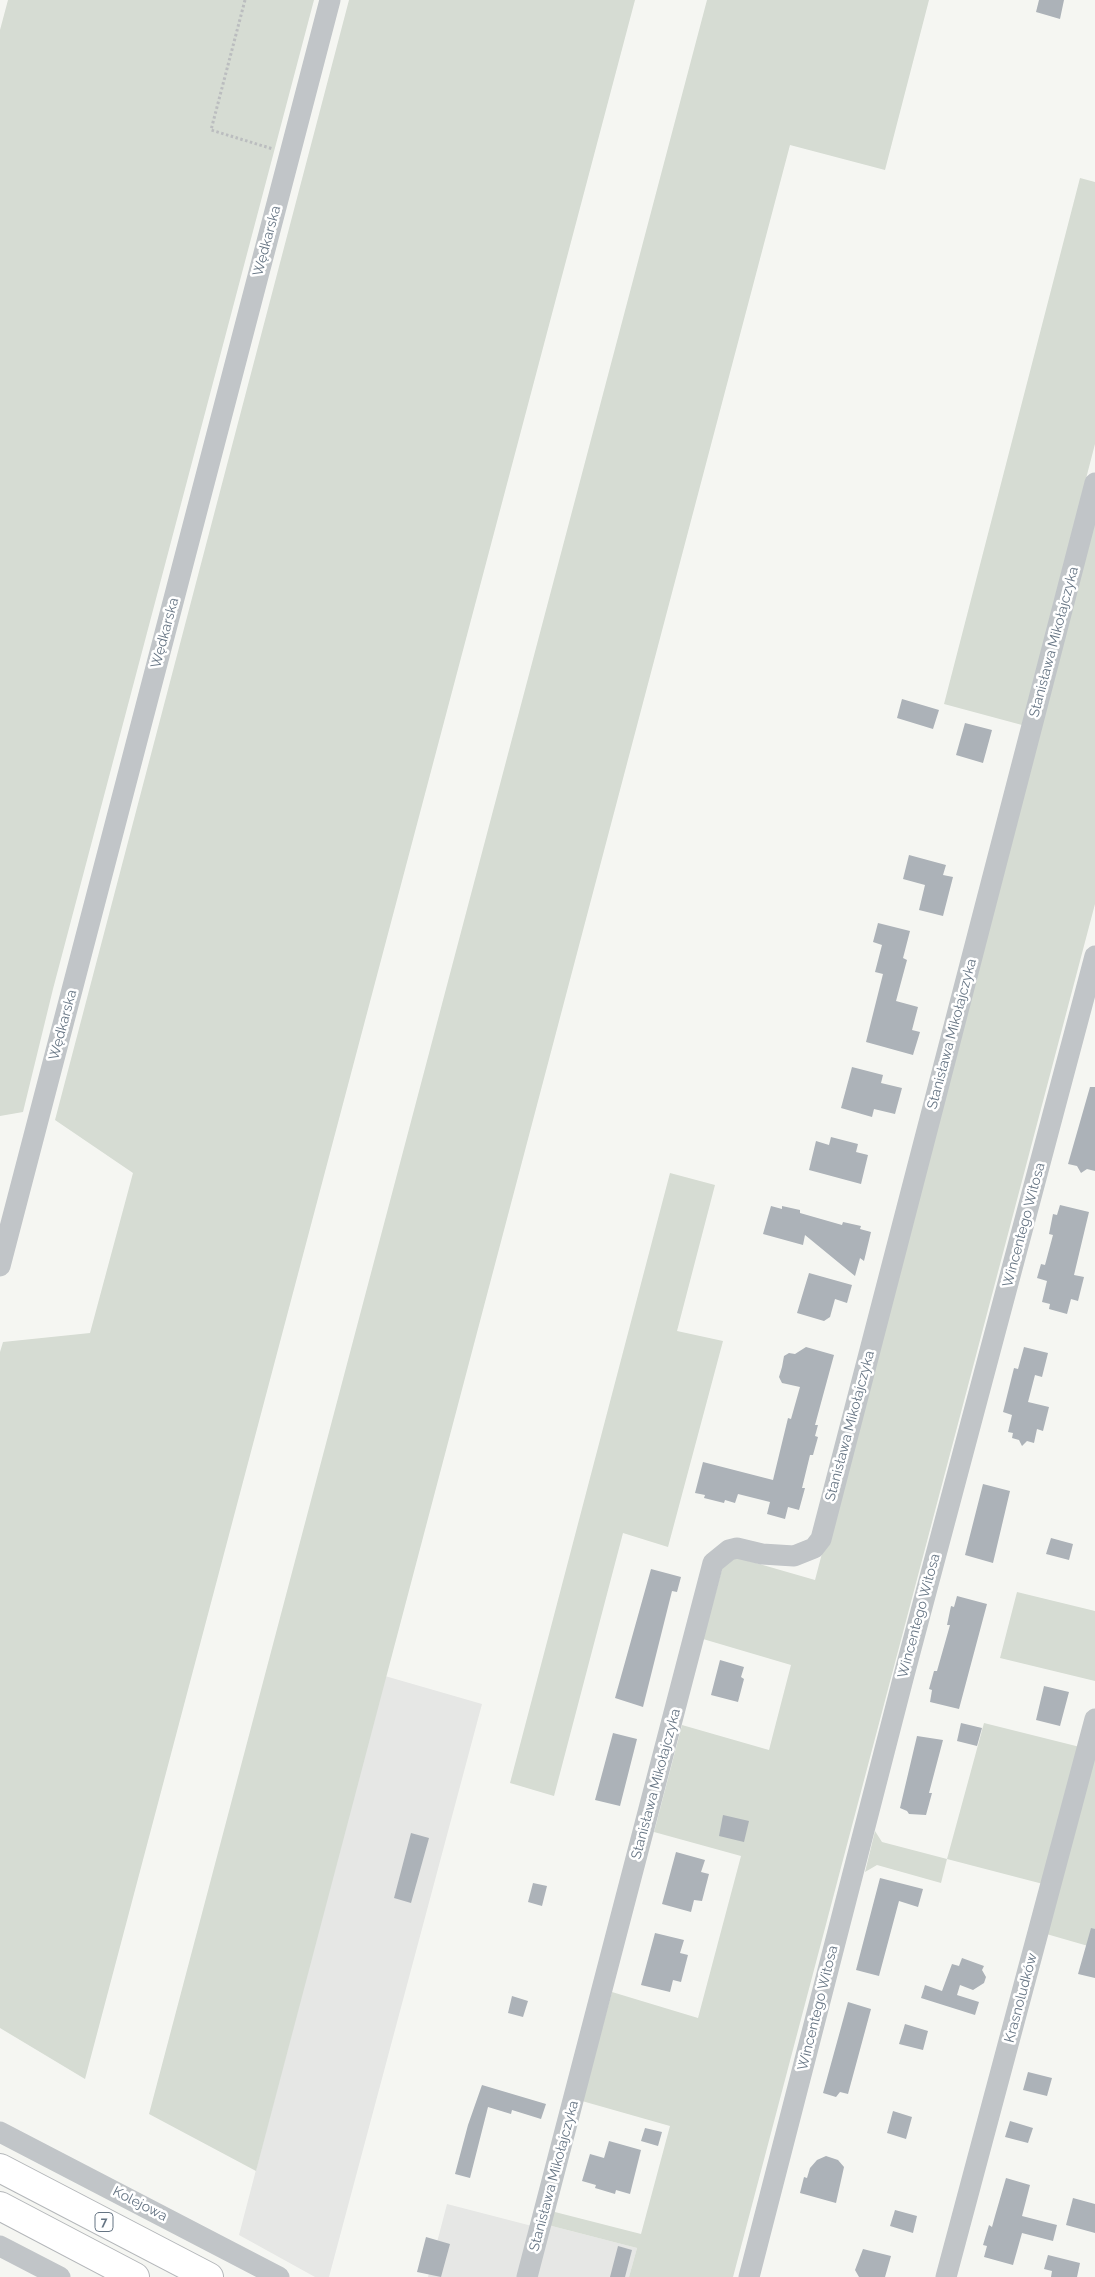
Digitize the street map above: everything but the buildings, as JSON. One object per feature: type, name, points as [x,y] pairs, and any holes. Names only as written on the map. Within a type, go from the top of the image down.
[{"type":"highway","name":"7","points":[[0,2168],[209,2277]]},
{"type":"highway","points":[[0,2206],[135,2277]]},
{"type":"street","name":"Wędkarska","points":[[0,1266],[330,0]]},
{"type":"street","name":"Stanisława Mikołajczyka","points":[[527,2277],[713,1563],[729,1550],[737,1548],[762,1554],[794,1556],[814,1548],[821,1538],[1095,483]]},
{"type":"street","name":"Wincentego Witosa","points":[[749,2277],[906,1665],[1095,956]]},
{"type":"street","name":"Krasnoludków","points":[[946,2277],[1095,1719]]},
{"type":"street","name":"Kolejowa","points":[[0,2132],[279,2277]]},
{"type":"street","points":[[0,2246],[60,2277]]},
{"type":"path","points":[[245,0],[211,130],[290,154]]},
{"type":"shaded area","points":[[8,0],[314,0],[53,989],[23,1112],[0,1116],[0,30]]},
{"type":"shaded area","points":[[349,0],[635,0],[85,2079],[0,2028],[0,1352],[3,1342],[90,1333],[133,1173],[55,1120]]},
{"type":"shaded area","points":[[707,0],[929,0],[885,170],[790,145],[256,2171],[149,2114]]},
{"type":"shaded area","points":[[1080,178],[1095,182],[1095,444],[1022,725],[944,704]]},
{"type":"shaded area","points":[[1095,511],[1095,904],[733,2277],[629,2277],[637,2248],[548,2225],[551,2211],[641,2234],[670,2126],[582,2101],[612,1992],[698,2018],[741,1856],[654,1832],[682,1725],[769,1750],[791,1665],[703,1639],[724,1562],[735,1557],[815,1580]]},
{"type":"shaded area","points":[[670,1173],[715,1185],[677,1331],[723,1341],[668,1547],[623,1533],[554,1796],[510,1783]]},
{"type":"shaded area","points":[[1017,1592],[1095,1611],[1095,1681],[1000,1658]]},
{"type":"shaded area","points":[[385,1676],[482,1704],[329,2277],[315,2277],[239,2235]]},
{"type":"shaded area","points":[[984,1723],[1080,1747],[1043,1884],[947,1859]]},
{"type":"shaded area","points":[[1095,1737],[1095,1948],[1043,1933]]},
{"type":"shaded area","points":[[875,1831],[882,1842],[947,1859],[941,1883],[877,1865],[865,1872]]},
{"type":"shaded area","points":[[447,2204],[532,2226],[518,2277],[428,2277]]},
{"type":"shaded area","points":[[548,2225],[637,2248],[629,2277],[534,2277]]}]
